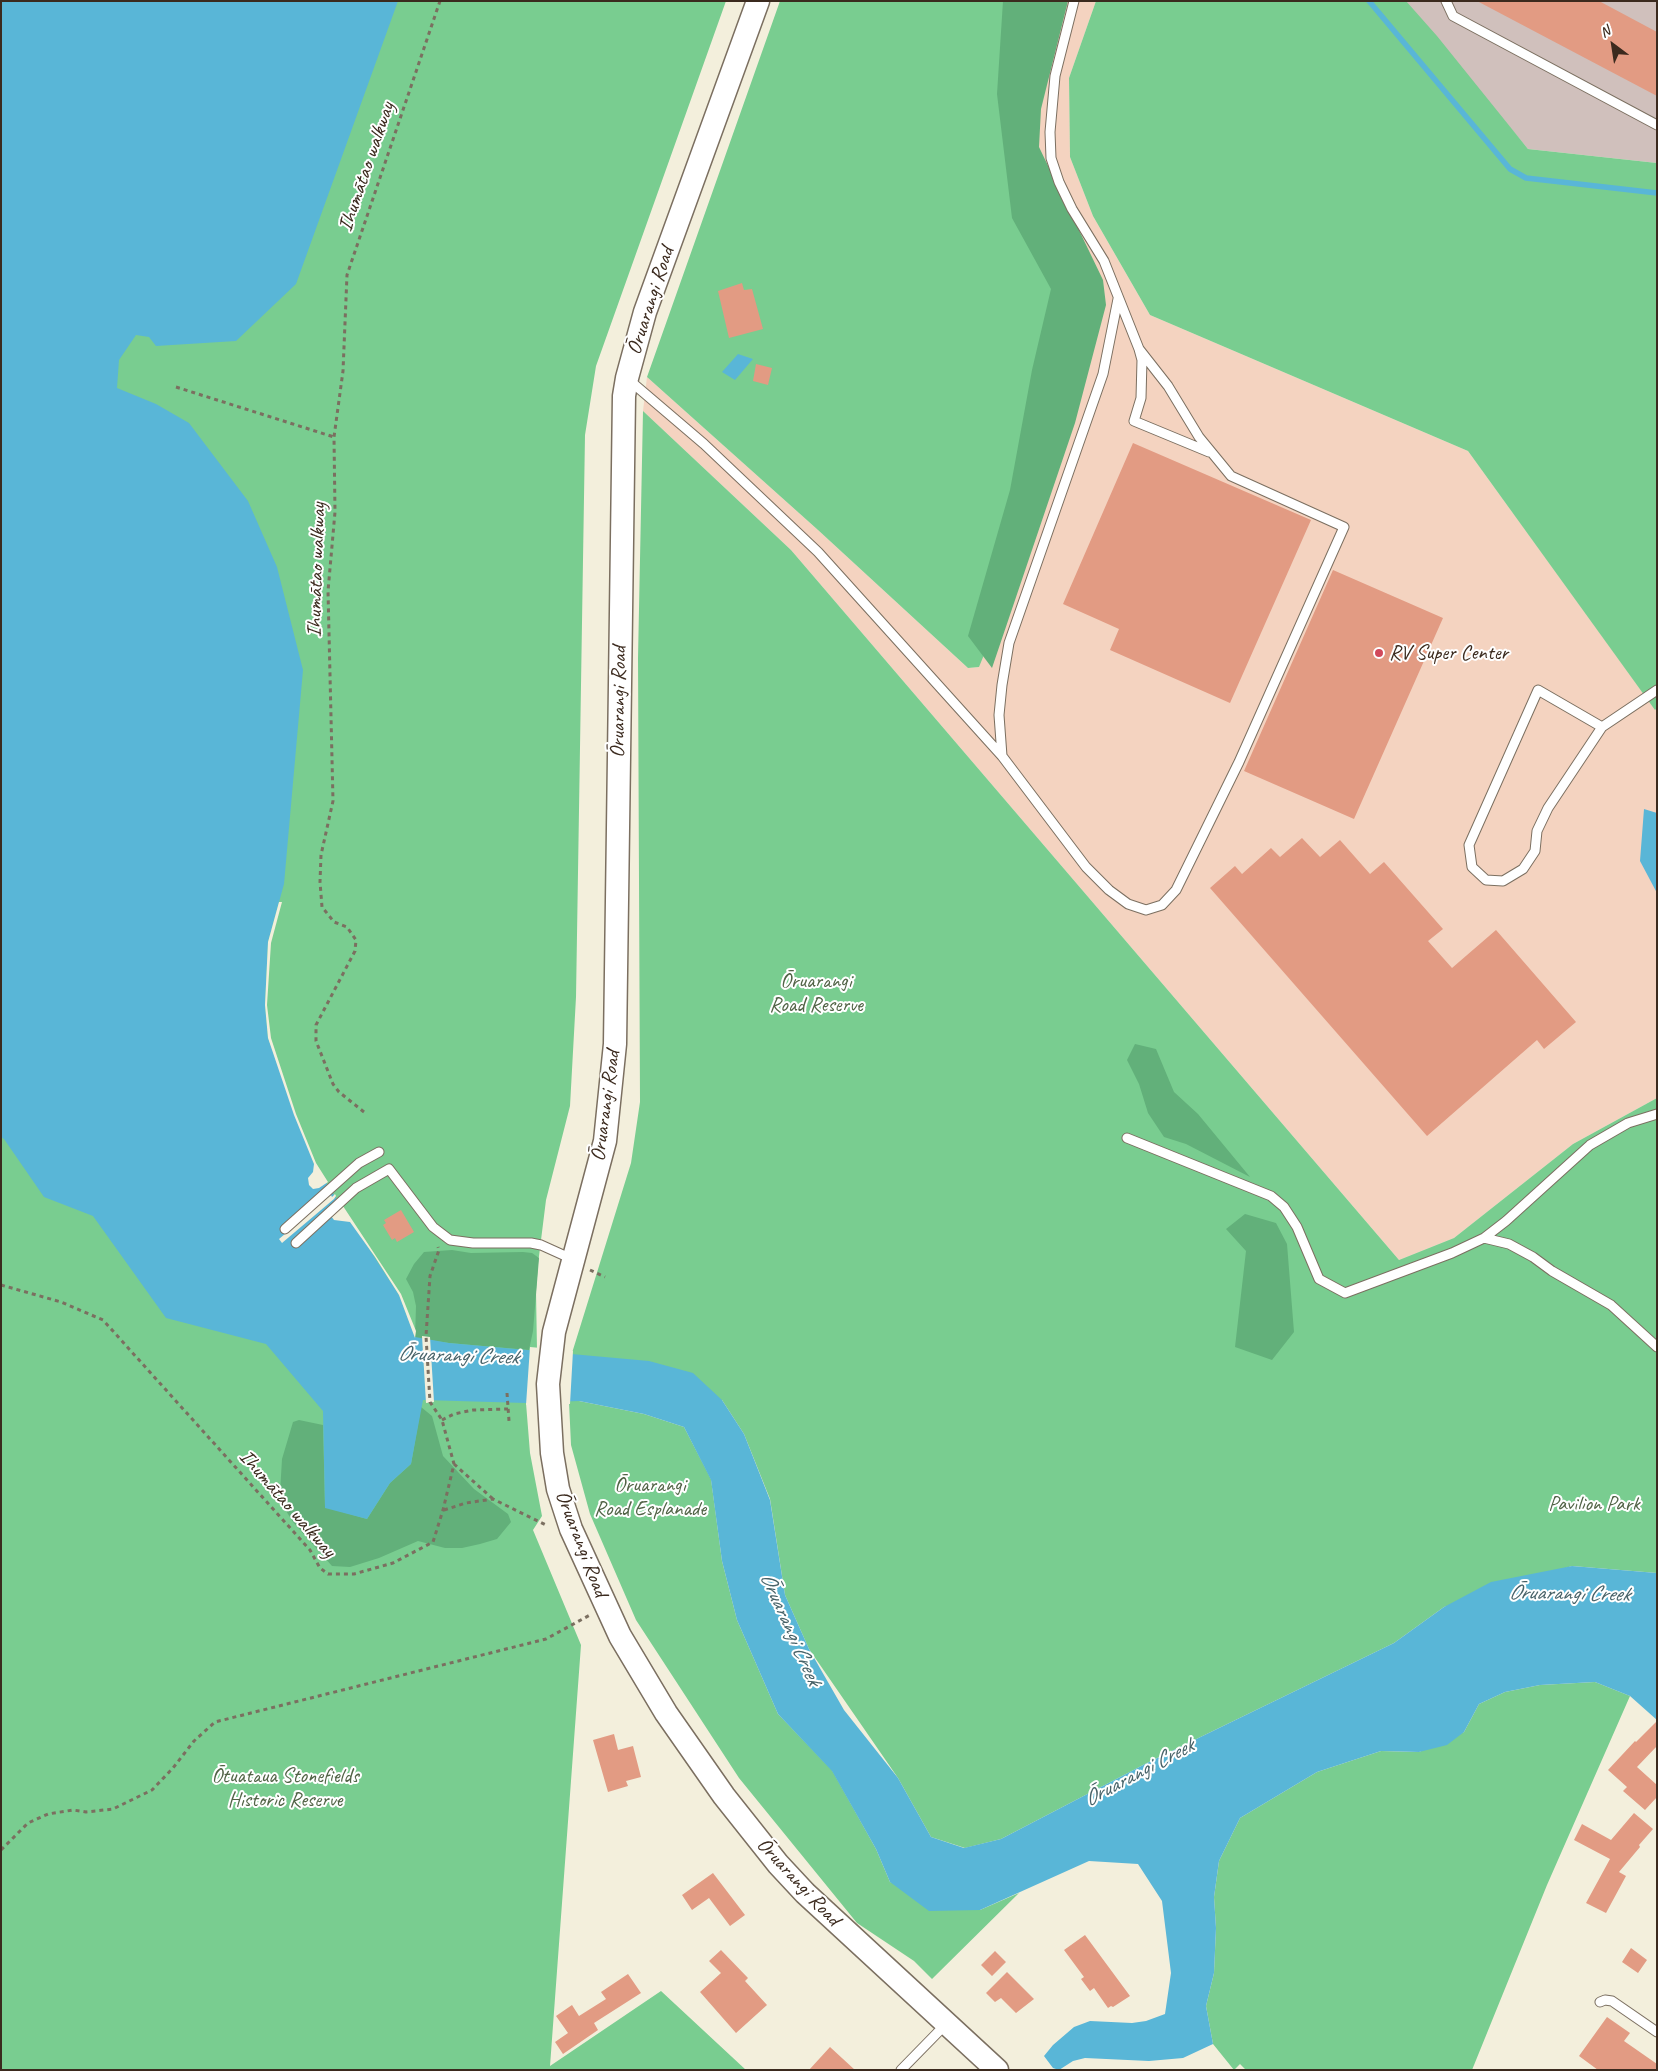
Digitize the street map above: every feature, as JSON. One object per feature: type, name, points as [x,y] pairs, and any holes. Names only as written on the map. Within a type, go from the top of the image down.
[{"type":"street","name":"Ōruarangi Road","points":[[758,1],[645,312],[627,378],[622,418],[615,1044],[605,1141],[554,1332],[548,1384],[552,1453],[558,1489],[571,1529],[620,1636],[666,1713],[724,1796],[778,1864],[834,1921],[996,2070]]},
{"type":"lane","points":[[1074,1],[1055,76],[1050,132],[1051,158],[1059,182],[1072,209],[1104,261],[1139,349],[1143,376],[1141,398],[1134,421],[1212,453]]},
{"type":"lane","points":[[1446,1],[1453,16],[1657,125]]},
{"type":"lane","points":[[1002,756],[999,715],[1009,643],[1102,374],[1118,300]]},
{"type":"lane","points":[[627,378],[704,444],[818,552],[1002,756],[1086,867],[1109,890],[1128,904],[1146,910],[1162,905],[1176,890],[1238,762],[1344,526],[1231,476],[1199,437],[1168,386],[1139,349]]},
{"type":"lane","points":[[1602,727],[1538,690],[1469,845],[1472,867],[1486,880],[1503,881],[1524,869],[1535,851],[1537,831],[1548,808],[1602,727],[1657,690]]},
{"type":"lane","points":[[1127,1138],[1271,1196],[1284,1207],[1297,1227],[1319,1279],[1345,1293],[1452,1253],[1484,1238],[1506,1221],[1590,1145],[1628,1123],[1657,1114]]},
{"type":"lane","points":[[285,1229],[359,1164],[379,1152]]},
{"type":"lane","points":[[296,1244],[356,1188],[390,1169],[433,1227],[445,1237],[456,1242],[531,1243],[541,1245],[572,1259]]},
{"type":"lane","points":[[1484,1238],[1509,1244],[1533,1256],[1552,1270],[1611,1305],[1657,1347]]},
{"type":"lane","points":[[1600,2002],[1605,2000],[1612,2001],[1657,2032]]},
{"type":"lane","points":[[901,2070],[930,2038],[946,2024]]},
{"type":"path","name":"Ihumātao walkway","points":[[364,1112],[339,1092],[333,1084],[316,1041],[316,1025],[355,951],[356,940],[347,927],[334,922],[322,907],[320,882],[321,855],[333,802],[328,591],[335,512],[334,437],[343,371],[347,274],[440,1]]},
{"type":"path","points":[[176,387],[334,437]]},
{"type":"path","name":"Ihumātao walkway","points":[[1,1285],[61,1302],[103,1320],[310,1550],[320,1568],[328,1574],[354,1574],[393,1563],[433,1542],[444,1510],[454,1464],[442,1420],[430,1402],[426,1336],[430,1276],[439,1250],[433,1227]]},
{"type":"path","points":[[507,1393],[509,1421]]},
{"type":"path","points":[[442,1420],[463,1412],[508,1409]]},
{"type":"path","points":[[454,1464],[494,1500],[554,1529]]},
{"type":"path","points":[[444,1510],[466,1503],[494,1500]]},
{"type":"path","points":[[1,1850],[28,1824],[48,1814],[73,1810],[86,1812],[113,1809],[152,1790],[173,1768],[194,1741],[215,1722],[546,1639],[591,1614]]},
{"type":"shaded area","points":[[1058,1],[1096,1],[1069,78],[1070,157],[1093,216],[1150,315],[1468,451],[1655,709],[1657,708],[1657,1098],[1573,1144],[1454,1238],[1399,1260],[791,550],[643,411],[647,377],[968,668],[979,667],[1025,136]]},
{"type":"shaded area","points":[[1404,1],[1657,1],[1657,163],[1528,149]]},
{"type":"green space","points":[[1,1],[726,1],[596,366],[585,435],[576,997],[570,1106],[546,1200],[538,1264],[536,1291],[537,1350],[572,1353],[631,1163],[640,1102],[638,658],[643,411],[791,550],[1399,1260],[1454,1238],[1573,1144],[1657,1098],[1657,1573],[1572,1566],[1444,1607],[1394,1643],[1147,1763],[1001,1839],[965,1848],[931,1837],[898,1778],[809,1649],[785,1595],[770,1499],[744,1434],[722,1400],[579,1401],[644,1414],[684,1427],[711,1479],[722,1561],[737,1620],[778,1714],[832,1770],[876,1849],[890,1882],[980,1910],[1019,1893],[932,1979],[914,1961],[857,1923],[739,1778],[636,1620],[590,1514],[571,1445],[569,1402],[526,1403],[530,1453],[542,1516],[533,1530],[581,1645],[550,2066],[661,1991],[746,2070],[1,2070]]},
{"type":"green space","points":[[780,1],[1058,1],[1025,136],[1064,224],[1006,601],[979,667],[968,668],[647,377]]},
{"type":"green space","points":[[1003,1],[1068,1],[1041,109],[1039,147],[1103,280],[1106,305],[1075,423],[992,668],[968,636],[1010,490],[1032,370],[1051,289],[1012,218],[997,94]]},
{"type":"green space","points":[[1096,1],[1406,1],[1437,36],[1528,149],[1657,163],[1657,708],[1655,710],[1468,451],[1150,315],[1093,216],[1070,157],[1069,78]]},
{"type":"green space","points":[[1135,1044],[1156,1049],[1174,1092],[1198,1114],[1250,1177],[1186,1144],[1164,1137],[1148,1113],[1139,1084],[1127,1060]]},
{"type":"green space","points":[[1245,1214],[1276,1223],[1287,1244],[1294,1332],[1272,1360],[1235,1347],[1246,1251],[1226,1229]]},
{"type":"green space","points":[[452,1250],[471,1253],[523,1252],[532,1253],[539,1258],[533,1331],[529,1350],[415,1338],[416,1306],[413,1292],[406,1279],[414,1264],[424,1252]]},
{"type":"green space","points":[[421,1407],[432,1416],[443,1456],[474,1489],[508,1514],[511,1522],[497,1539],[480,1544],[462,1548],[445,1548],[418,1541],[379,1558],[350,1567],[332,1566],[293,1522],[283,1506],[280,1493],[282,1459],[293,1422],[299,1420],[323,1425],[325,1507],[367,1519],[390,1483],[411,1464]]},
{"type":"green space","points":[[1595,1682],[1630,1696],[1547,1885],[1472,2070],[1246,2070],[1240,2064],[1234,2070],[1213,2044],[1206,2006],[1214,1973],[1216,1928],[1214,1897],[1219,1861],[1240,1818],[1317,1772],[1381,1751],[1419,1752],[1464,1732],[1479,1704],[1505,1692],[1540,1685]]},
{"type":"water","name":"Ōruarangi Creek","points":[[1,1],[398,1],[296,284],[236,341],[156,346],[149,337],[136,335],[119,360],[117,388],[156,404],[189,423],[248,501],[277,567],[303,670],[284,884],[268,942],[265,1005],[268,1038],[314,1164],[399,1295],[415,1337],[449,1343],[649,1361],[693,1373],[722,1400],[744,1434],[770,1500],[785,1595],[809,1649],[844,1710],[898,1778],[931,1837],[964,1848],[1001,1839],[1147,1763],[1394,1643],[1444,1607],[1491,1582],[1572,1566],[1657,1573],[1657,1720],[1630,1696],[1595,1682],[1540,1685],[1505,1692],[1479,1704],[1464,1732],[1447,1745],[1419,1752],[1381,1751],[1317,1772],[1240,1818],[1219,1861],[1214,1897],[1216,1928],[1214,1973],[1206,2006],[1213,2044],[1183,2058],[1149,2061],[1085,2058],[1073,2061],[1059,2070],[1053,2068],[1044,2056],[1053,2045],[1074,2027],[1090,2021],[1132,2023],[1146,2021],[1165,2014],[1171,1973],[1162,1901],[1138,1864],[1089,1861],[980,1910],[929,1911],[890,1882],[876,1849],[832,1771],[778,1714],[737,1620],[722,1561],[711,1480],[684,1427],[644,1414],[579,1401],[526,1403],[423,1400],[411,1464],[390,1483],[367,1519],[325,1508],[323,1411],[266,1344],[166,1318],[93,1216],[44,1197],[1,1137]]},
{"type":"water","points":[[738,354],[753,359],[735,380],[722,372]]},
{"type":"water","points":[[1644,809],[1657,813],[1657,893],[1640,861]]},
{"type":"pier","points":[[279,902],[282,902],[271,943],[267,1005],[271,1038],[296,1114],[316,1163],[328,1182],[319,1188],[313,1189],[309,1185],[308,1178],[313,1172],[314,1164],[294,1115],[268,1038],[265,1005],[268,942]]},
{"type":"pier","points":[[335,1194],[334,1199],[282,1243],[279,1239],[331,1195],[332,1197]]},
{"type":"pier","points":[[343,1206],[401,1294],[416,1331],[415,1338],[399,1295],[375,1257],[350,1222],[334,1220],[331,1216]]},
{"type":"pier","points":[[422,1336],[430,1337],[434,1402],[426,1403]]},
{"type":"pier","points":[[530,1347],[573,1351],[570,1404],[526,1405]]},
{"type":"building","points":[[1477,1],[1599,1],[1657,32],[1657,96]]},
{"type":"building","points":[[742,283],[744,290],[752,289],[763,329],[729,338],[718,291]]},
{"type":"building","points":[[756,364],[772,368],[768,385],[753,381]]},
{"type":"building","points":[[1133,443],[1311,520],[1230,703],[1110,650],[1119,629],[1063,604]]},
{"type":"building","points":[[1333,570],[1443,618],[1354,819],[1244,771]]},
{"type":"building","points":[[1302,838],[1320,857],[1340,840],[1370,874],[1384,862],[1443,929],[1428,941],[1452,968],[1496,930],[1576,1022],[1544,1049],[1537,1040],[1427,1136],[1210,888],[1235,866],[1242,874],[1271,848],[1280,857]]},
{"type":"building","points":[[401,1210],[414,1232],[397,1242],[395,1238],[392,1240],[383,1225],[386,1223],[384,1220]]},
{"type":"building","points":[[1657,1721],[1657,1746],[1637,1767],[1657,1785],[1657,1797],[1645,1810],[1623,1791],[1627,1787],[1608,1770]]},
{"type":"building","points":[[614,1734],[618,1750],[633,1746],[641,1777],[626,1781],[628,1786],[608,1792],[593,1740]]},
{"type":"building","points":[[1634,1813],[1653,1829],[1619,1872],[1626,1876],[1606,1913],[1586,1903],[1610,1859],[1574,1840],[1582,1824],[1611,1840]]},
{"type":"building","points":[[713,1873],[745,1915],[730,1926],[709,1898],[692,1910],[682,1895]]},
{"type":"building","points":[[1085,1935],[1130,1996],[1113,2007],[1108,2008],[1094,1988],[1090,1991],[1081,1979],[1084,1977],[1064,1950]]},
{"type":"building","points":[[1631,1948],[1647,1960],[1638,1973],[1622,1962]]},
{"type":"building","points":[[721,1950],[748,1978],[745,1981],[767,2005],[736,2033],[700,1992],[721,1973],[709,1961]]},
{"type":"building","points":[[995,1951],[1006,1962],[992,1976],[981,1965]]},
{"type":"building","points":[[1007,1972],[1034,1999],[1016,2013],[1001,1998],[995,2002],[986,1993]]},
{"type":"building","points":[[628,1974],[641,1993],[594,2023],[598,2030],[563,2054],[555,2042],[568,2033],[556,2016],[572,2005],[579,2016],[606,1999],[601,1992]]},
{"type":"building","points":[[1607,2017],[1630,2033],[1624,2041],[1657,2064],[1657,2070],[1598,2070],[1579,2056]]},
{"type":"building","points":[[830,2047],[855,2070],[809,2070]]},
{"type":"waterway","points":[[1369,1],[1510,169],[1526,178],[1657,193]]},
{"type":"place","name":"RV Super Center","points":[[1379,653]]},
{"type":"park label","name":"Ōruarangi Road Reserve","points":[[816,993]]},
{"type":"park label","name":"Ōruarangi Road Esplanade","points":[[650,1497]]},
{"type":"park label","name":"Pavilion Park","points":[[1594,1504]]},
{"type":"park label","name":"Ōtuataua Stonefields Historic Reserve","points":[[285,1788]]}]
